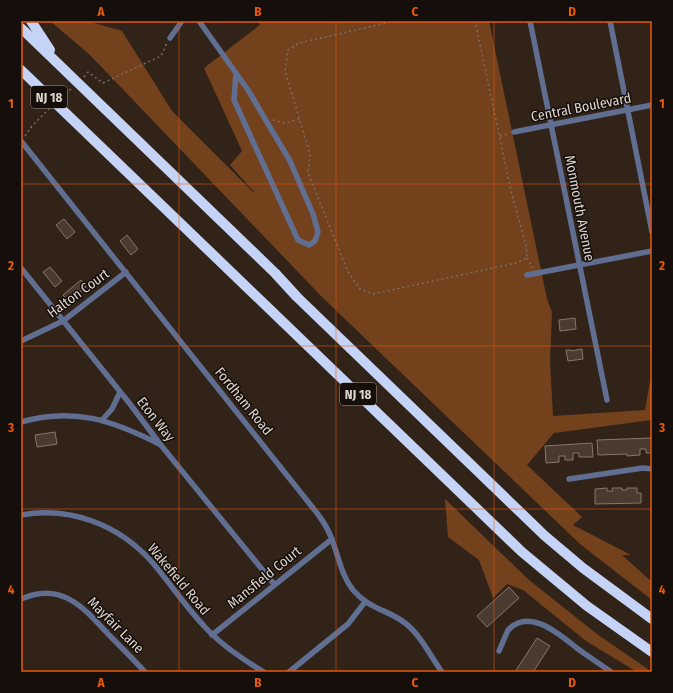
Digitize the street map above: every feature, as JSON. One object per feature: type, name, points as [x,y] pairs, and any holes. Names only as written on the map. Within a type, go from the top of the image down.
[{"type":"highway","points":[[31,21],[66,71]]},
{"type":"highway","name":"NJ 18","points":[[21,28],[534,525],[583,568],[652,619]]},
{"type":"highway","name":"NJ 18","points":[[21,71],[522,552],[587,606],[652,652]]},
{"type":"street","points":[[170,38],[182,21]]},
{"type":"street","points":[[199,21],[236,73],[248,90],[290,162],[313,214],[318,232],[315,240],[309,244],[298,240],[234,100],[236,73]]},
{"type":"street","name":"Monmouth Avenue","points":[[530,21],[607,400]]},
{"type":"street","points":[[610,21],[652,232]]},
{"type":"street","name":"Central Boulevard","points":[[514,132],[652,105]]},
{"type":"street","points":[[21,136],[21,141]]},
{"type":"street","name":"Fordham Road","points":[[21,141],[318,513],[326,525],[332,539],[343,575],[353,590],[365,602],[394,616],[409,626],[442,672]]},
{"type":"street","points":[[527,275],[652,251]]},
{"type":"street","name":"Eton Way","points":[[21,268],[160,444],[274,584]]},
{"type":"street","name":"Halton Court","points":[[21,341],[63,321],[126,272]]},
{"type":"street","points":[[102,420],[112,409],[120,392]]},
{"type":"street","points":[[21,422],[45,417],[84,417],[102,420],[160,444]]},
{"type":"street","points":[[569,479],[643,468],[652,469]]},
{"type":"street","name":"Wakefield Road","points":[[21,515],[45,512],[61,513],[95,521],[120,534],[141,550],[196,618],[212,635],[241,658],[264,672]]},
{"type":"street","name":"Mansfield Court","points":[[212,635],[332,539]]},
{"type":"street","name":"Mayfair Lane","points":[[21,600],[32,596],[50,594],[57,594],[71,599],[86,609],[145,672]]},
{"type":"street","points":[[288,672],[348,624],[365,602]]},
{"type":"street","points":[[499,651],[511,627],[522,622],[536,622],[552,629],[611,672]]},
{"type":"path","points":[[395,21],[299,42],[288,50],[285,71],[310,154],[308,173],[348,272],[360,289],[373,294],[516,263],[527,258]]},
{"type":"path","points":[[475,21],[511,191],[526,245],[527,258],[536,274]]},
{"type":"path","points":[[83,78],[88,72],[103,82],[161,56],[170,38]]},
{"type":"path","points":[[60,99],[71,88]]},
{"type":"path","points":[[21,141],[32,126],[49,109]]},
{"type":"path","points":[[265,118],[285,123],[300,119]]},
{"type":"path","points":[[500,136],[514,132]]},
{"type":"shaded area","points":[[50,21],[87,21],[122,31],[172,111],[255,193],[230,165],[242,151],[204,68],[260,25],[258,21],[489,21],[547,299],[552,312],[550,361],[553,416],[645,410],[650,381],[652,382],[652,420],[554,433],[527,465],[582,517],[573,525],[631,555],[622,555],[652,582],[652,600],[580,544],[323,298],[89,54]]},
{"type":"shaded area","points":[[445,499],[529,580],[597,634],[652,672],[637,672],[586,641],[523,590],[507,584],[493,598],[479,560],[448,537]]},
{"type":"building","points":[[64,219],[75,232],[67,239],[56,225]]},
{"type":"building","points":[[127,235],[138,249],[131,255],[120,241]]},
{"type":"building","points":[[50,267],[62,281],[55,287],[43,272]]},
{"type":"building","points":[[81,280],[86,287],[68,302],[63,295]]},
{"type":"building","points":[[575,318],[576,329],[560,331],[559,320]]},
{"type":"building","points":[[582,349],[583,359],[568,361],[566,350],[571,351]]},
{"type":"building","points":[[55,432],[57,444],[37,447],[35,435]]},
{"type":"building","points":[[652,438],[652,453],[646,453],[646,449],[640,449],[640,455],[598,455],[597,440]]},
{"type":"building","points":[[592,443],[593,457],[579,457],[579,453],[573,453],[573,460],[565,460],[565,456],[559,456],[559,462],[546,463],[545,446]]},
{"type":"building","points":[[607,488],[607,491],[613,491],[612,488],[622,488],[622,490],[627,490],[627,488],[637,488],[637,493],[641,493],[641,503],[595,504],[595,489]]},
{"type":"building","points":[[509,587],[519,598],[487,627],[477,616]]},
{"type":"building","points":[[537,638],[550,646],[533,672],[515,672]]}]
